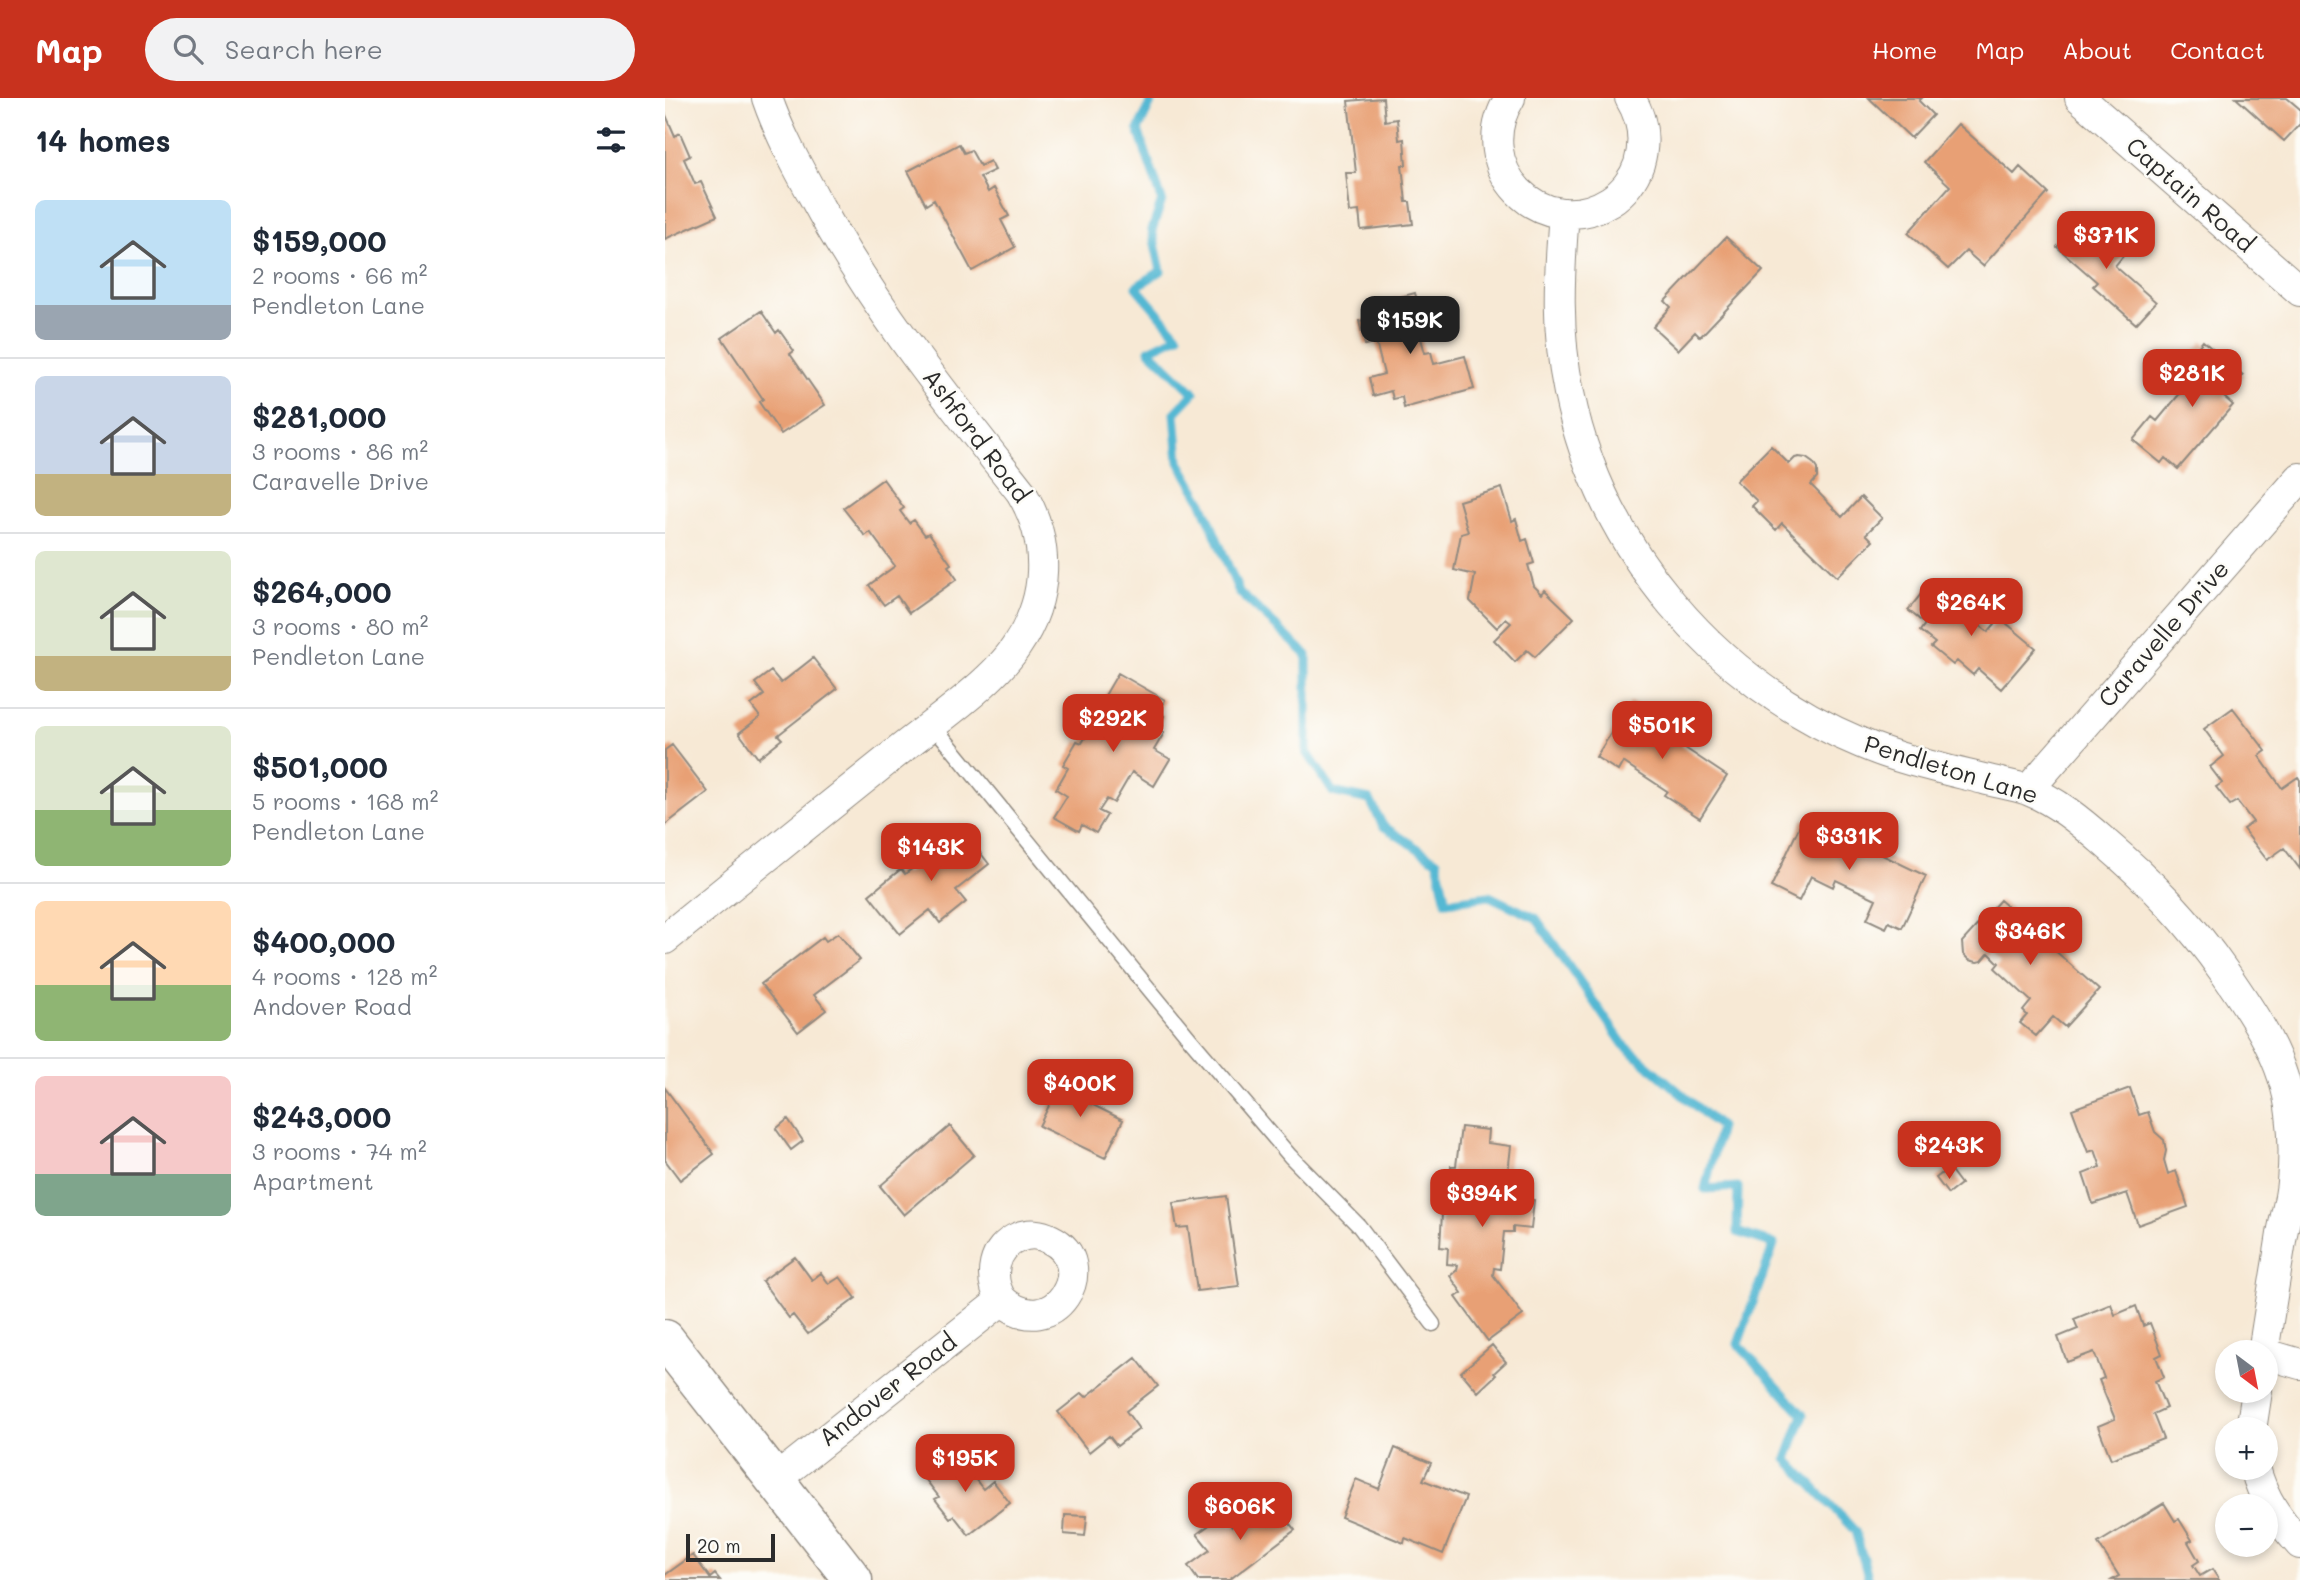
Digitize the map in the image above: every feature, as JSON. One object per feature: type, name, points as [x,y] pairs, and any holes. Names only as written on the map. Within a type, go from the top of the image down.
[{"type":"street","name":"Ashford Road","points":[[665,939],[1002,665],[1020,641],[1041,586],[1041,540],[1031,509],[1021,492],[930,377],[834,235],[791,155],[767,98]]},
{"type":"street","points":[[1510,98],[1497,128],[1496,149],[1501,168],[1511,186],[1526,200],[1544,209],[1564,213],[1600,207],[1615,198],[1628,185],[1643,152],[1639,115],[1630,98]]},
{"type":"street","name":"Captain Road","points":[[2080,98],[2300,291]]},
{"type":"street","name":"Pendleton Lane","points":[[1564,213],[1558,288],[1561,341],[1569,393],[1581,441],[1601,492],[1628,544],[1658,587],[1694,629],[1736,670],[1798,713],[1863,744],[1930,765],[2028,790],[2060,806],[2167,898],[2203,941],[2259,1023],[2275,1053],[2291,1115],[2292,1182],[2266,1340]]},
{"type":"street","name":"Caravelle Drive","points":[[2028,790],[2300,478]]},
{"type":"street","name":"Andover Road","points":[[775,1479],[1002,1300]]},
{"type":"street","points":[[665,1339],[853,1580]]},
{"type":"street","points":[[2279,1358],[2300,1364]]},
{"type":"street","points":[[2258,1480],[2262,1492],[2277,1518],[2300,1544]]},
{"type":"lane","points":[[932,724],[1206,1058],[1290,1156],[1359,1226],[1433,1324]]},
{"type":"building","points":[[1383,98],[1385,121],[1397,119],[1399,140],[1404,139],[1406,165],[1402,165],[1406,202],[1410,202],[1413,224],[1361,230],[1359,211],[1350,212],[1346,173],[1356,173],[1348,101]]},
{"type":"building","points":[[1869,98],[1922,98],[1919,101],[1933,115],[1911,138]]},
{"type":"building","points":[[2236,98],[2287,98],[2300,109],[2300,124],[2284,141]]},
{"type":"building","points":[[665,113],[675,136],[680,133],[690,156],[684,159],[695,184],[701,182],[717,216],[665,239]]},
{"type":"building","points":[[1958,124],[2014,174],[2020,167],[2048,193],[1983,266],[1966,251],[1948,269],[1908,233],[1950,186],[1924,162]]},
{"type":"building","points":[[959,144],[964,153],[971,150],[980,166],[990,161],[995,170],[980,177],[988,192],[994,188],[1009,216],[1001,220],[1015,247],[972,271],[934,200],[926,205],[908,171]]},
{"type":"building","points":[[2082,220],[2123,256],[2115,266],[2156,302],[2136,324],[2093,286],[2097,282],[2057,247]]},
{"type":"building","points":[[1726,237],[1763,271],[1700,337],[1695,332],[1678,350],[1653,327],[1671,307],[1665,301]]},
{"type":"building","points":[[1415,293],[1425,329],[1419,331],[1425,353],[1431,352],[1434,364],[1465,356],[1474,389],[1404,408],[1402,397],[1393,399],[1391,391],[1373,396],[1369,378],[1384,374],[1376,342],[1365,345],[1359,321],[1369,319],[1366,306]]},
{"type":"building","points":[[761,311],[776,333],[779,330],[794,351],[790,354],[825,405],[781,434],[759,402],[763,399],[722,338]]},
{"type":"building","points":[[2203,341],[2243,375],[2224,397],[2233,405],[2178,469],[2165,458],[2161,463],[2133,440],[2152,417],[2157,421],[2193,378],[2181,368]]},
{"type":"building","points":[[1771,446],[1789,464],[1799,457],[1813,463],[1817,469],[1817,478],[1811,485],[1842,517],[1861,497],[1882,518],[1866,534],[1873,541],[1837,577],[1782,523],[1776,530],[1752,506],[1757,501],[1736,481]]},
{"type":"building","points":[[883,479],[904,508],[900,511],[909,523],[914,520],[925,535],[929,533],[951,564],[948,566],[957,579],[909,613],[897,596],[884,605],[869,585],[895,566],[870,532],[865,536],[843,508]]},
{"type":"building","points":[[1502,488],[1512,521],[1516,519],[1522,541],[1527,539],[1534,563],[1528,565],[1534,586],[1542,594],[1545,590],[1574,618],[1535,657],[1527,650],[1515,662],[1494,640],[1511,623],[1506,619],[1497,628],[1470,601],[1475,575],[1454,570],[1461,534],[1468,532],[1459,501]]},
{"type":"building","points":[[1930,583],[1988,632],[2000,618],[2036,648],[2001,689],[1978,669],[1973,675],[1957,661],[1953,665],[1931,647],[1935,643],[1920,631],[1925,624],[1908,610]]},
{"type":"building","points":[[813,658],[837,689],[778,735],[782,739],[758,758],[739,733],[760,717],[751,705],[764,695],[755,683],[771,671],[781,683]]},
{"type":"building","points":[[1118,673],[1165,700],[1158,712],[1164,716],[1156,729],[1164,733],[1154,750],[1170,759],[1154,786],[1132,772],[1114,803],[1107,799],[1099,811],[1107,815],[1096,833],[1082,825],[1079,831],[1054,817],[1067,796],[1056,789],[1068,768],[1063,765],[1077,741],[1082,743],[1104,706],[1100,704]]},
{"type":"building","points":[[1631,702],[1649,714],[1647,718],[1684,742],[1682,746],[1727,776],[1700,818],[1664,795],[1667,791],[1623,762],[1618,771],[1596,757]]},
{"type":"building","points":[[2233,708],[2266,751],[2259,756],[2282,788],[2298,777],[2300,780],[2300,869],[2284,848],[2267,860],[2243,829],[2253,822],[2237,801],[2230,805],[2216,787],[2222,783],[2210,767],[2224,756],[2204,729]]},
{"type":"building","points":[[672,745],[708,792],[665,825],[665,750]]},
{"type":"building","points":[[1803,819],[1828,831],[1830,826],[1880,849],[1878,853],[1926,876],[1902,928],[1889,922],[1886,928],[1867,919],[1876,899],[1836,880],[1833,887],[1811,876],[1799,901],[1771,887]]},
{"type":"building","points":[[959,825],[989,864],[956,890],[966,902],[940,923],[930,910],[900,934],[869,895],[901,869],[905,874],[939,848],[936,843]]},
{"type":"building","points":[[2000,900],[2021,918],[2026,913],[2049,932],[2042,939],[2099,990],[2065,1027],[2053,1017],[2036,1036],[2020,1023],[2027,1015],[2023,1011],[2031,1001],[1995,968],[1999,963],[1989,953],[1982,961],[1977,962],[1969,960],[1963,954],[1962,942]]},
{"type":"building","points":[[838,933],[860,960],[814,995],[826,1010],[798,1032],[761,984],[823,937],[826,941]]},
{"type":"building","points":[[1064,1075],[1092,1089],[1085,1101],[1123,1120],[1105,1158],[1039,1126]]},
{"type":"building","points":[[665,1088],[714,1154],[680,1180],[665,1160]]},
{"type":"building","points":[[2130,1088],[2139,1115],[2148,1112],[2155,1132],[2164,1140],[2164,1160],[2168,1174],[2176,1171],[2188,1207],[2138,1225],[2127,1193],[2093,1204],[2083,1174],[2101,1167],[2095,1150],[2088,1152],[2072,1109]]},
{"type":"building","points":[[788,1119],[803,1141],[791,1150],[776,1129]]},
{"type":"building","points":[[950,1126],[974,1155],[904,1215],[880,1186]]},
{"type":"building","points":[[1461,1127],[1488,1130],[1487,1143],[1511,1146],[1506,1191],[1517,1193],[1517,1197],[1534,1200],[1531,1229],[1513,1227],[1513,1232],[1504,1232],[1500,1269],[1494,1268],[1493,1275],[1523,1315],[1488,1341],[1456,1297],[1462,1293],[1450,1276],[1457,1270],[1458,1265],[1447,1264],[1448,1248],[1440,1247],[1443,1197],[1450,1197],[1451,1166],[1456,1166]]},
{"type":"building","points":[[1949,1168],[1961,1184],[1948,1194],[1936,1178]]},
{"type":"building","points":[[1226,1196],[1239,1286],[1197,1291],[1188,1227],[1177,1228],[1173,1203]]},
{"type":"building","points":[[795,1257],[812,1280],[821,1273],[829,1284],[840,1277],[856,1298],[808,1334],[793,1315],[789,1318],[762,1281]]},
{"type":"building","points":[[2111,1304],[2115,1315],[2136,1306],[2143,1326],[2150,1323],[2162,1354],[2156,1357],[2164,1377],[2155,1381],[2166,1408],[2153,1414],[2163,1439],[2111,1459],[2098,1426],[2115,1419],[2099,1380],[2104,1378],[2094,1352],[2067,1362],[2058,1337],[2078,1329],[2074,1319]]},
{"type":"building","points":[[1492,1345],[1506,1362],[1478,1392],[1461,1372]]},
{"type":"building","points":[[1136,1358],[1158,1386],[1126,1411],[1139,1429],[1117,1446],[1109,1436],[1089,1452],[1058,1412],[1082,1393],[1086,1397]]},
{"type":"building","points":[[1395,1448],[1431,1463],[1423,1480],[1466,1497],[1443,1554],[1405,1538],[1404,1543],[1341,1517],[1356,1479],[1379,1489]]},
{"type":"building","points":[[954,1452],[983,1489],[993,1481],[1010,1503],[969,1535],[954,1516],[950,1518],[935,1499],[939,1497],[923,1476]]},
{"type":"building","points":[[1269,1498],[1295,1530],[1229,1580],[1198,1580],[1188,1566],[1210,1550],[1197,1534],[1223,1515],[1232,1526]]},
{"type":"building","points":[[2164,1503],[2175,1521],[2179,1519],[2192,1540],[2188,1542],[2199,1561],[2193,1565],[2200,1576],[2212,1569],[2219,1580],[2112,1580],[2119,1576],[2098,1543]]},
{"type":"building","points":[[1065,1515],[1087,1516],[1085,1536],[1064,1534]]},
{"type":"building","points":[[693,1555],[710,1578],[715,1574],[720,1580],[665,1580],[665,1575]]},
{"type":"waterway","points":[[1153,98],[1138,130],[1162,200],[1152,230],[1161,271],[1136,287],[1178,336],[1149,350],[1194,393],[1175,413],[1179,462],[1201,500],[1239,592],[1307,655],[1307,752],[1333,792],[1370,800],[1383,826],[1437,861],[1446,902],[1489,896],[1536,918],[1623,1044],[1720,1127],[1705,1189],[1738,1187],[1737,1232],[1774,1244],[1738,1344],[1803,1415],[1787,1459],[1855,1531],[1869,1580]]}]
